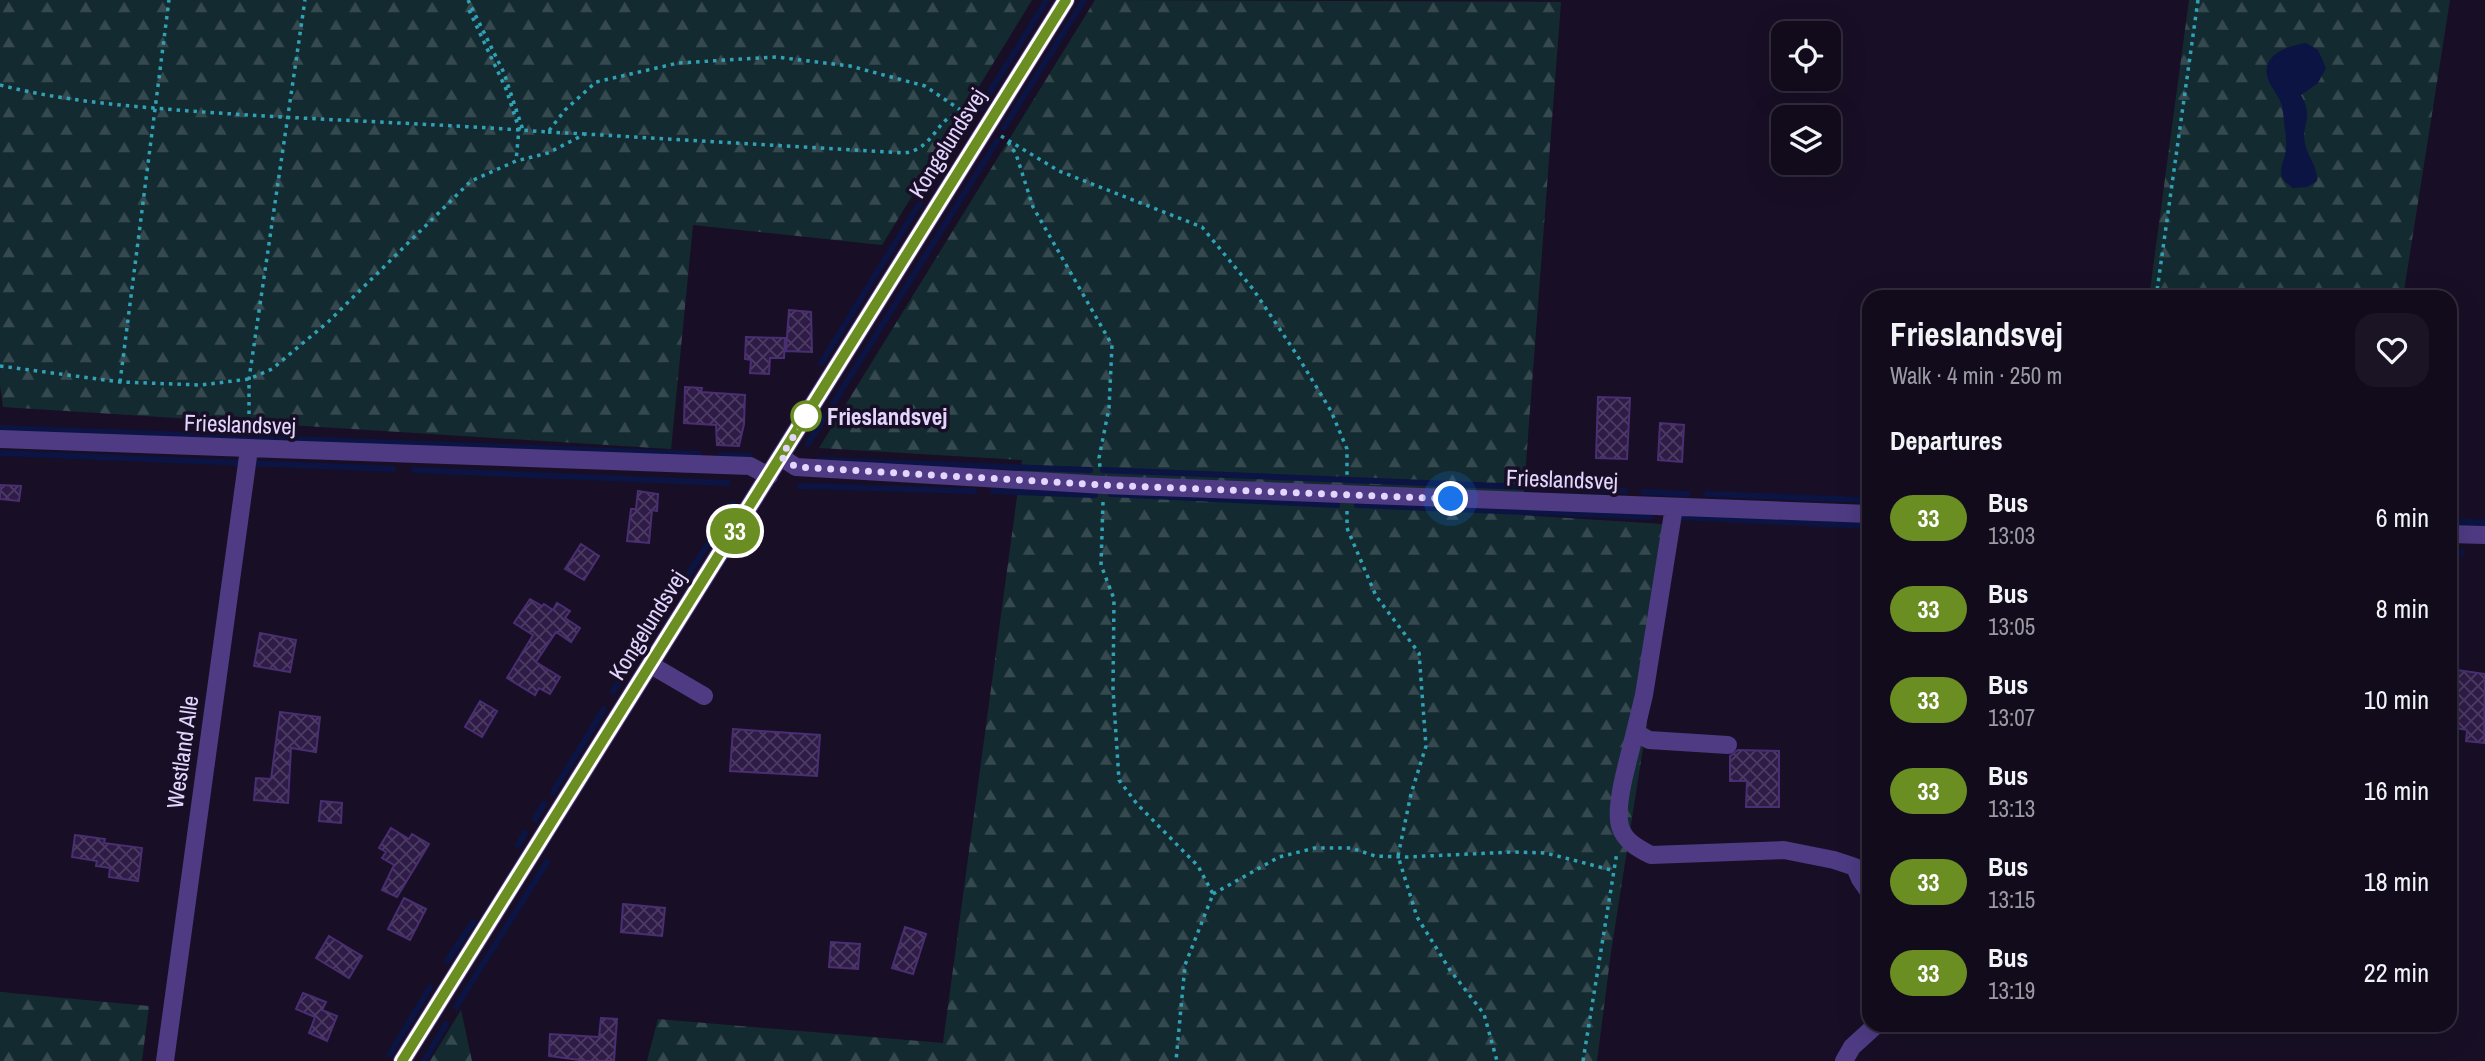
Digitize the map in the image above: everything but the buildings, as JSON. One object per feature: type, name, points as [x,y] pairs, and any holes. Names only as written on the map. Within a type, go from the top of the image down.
[{"type":"street","name":"Kongelundsvej","points":[[402,1061],[1066,0]]},
{"type":"street","name":"Frieslandsvej","points":[[0,439],[751,466],[769,476]]},
{"type":"street","name":"Westland Alle","points":[[164,1061],[249,449]]},
{"type":"street","name":"Frieslandsvej","points":[[781,457],[796,467],[1104,485],[1862,514]]},
{"type":"street","points":[[1674,508],[1644,695],[1619,806],[1620,827],[1634,846],[1651,855],[1784,850],[1855,867],[1862,882]]},
{"type":"street","points":[[2457,534],[2485,536]]},
{"type":"street","points":[[651,665],[704,696]]},
{"type":"street","points":[[1634,732],[1649,740],[1728,745]]},
{"type":"street","points":[[1844,1061],[1852,1047],[1868,1032]]},
{"type":"path","points":[[120,382],[169,0]]},
{"type":"path","points":[[249,449],[249,379],[305,0]]},
{"type":"path","points":[[471,0],[471,9],[504,72],[521,130],[516,162]]},
{"type":"path","points":[[2157,290],[2198,0]]},
{"type":"path","points":[[548,131],[565,110],[596,82],[678,63],[776,57],[850,66],[925,86],[1005,138],[1016,154],[1033,207],[1112,345],[1109,408],[1098,458],[1104,485],[1101,565],[1114,599],[1113,690],[1119,780],[1137,804],[1198,866],[1213,894]]},
{"type":"path","points":[[0,85],[32,93],[155,108],[287,119],[548,131],[904,153],[916,152],[928,144],[948,116],[966,114],[1059,171],[1202,227],[1253,289],[1331,411],[1347,449],[1347,472]]},
{"type":"path","points":[[0,366],[120,382],[201,385],[249,379],[272,369],[328,322],[471,181],[516,162],[548,153],[585,134]]},
{"type":"path","points":[[1347,495],[1347,528],[1376,596],[1419,653],[1426,746],[1411,794],[1398,856],[1417,916],[1450,970],[1484,1014],[1497,1061]]},
{"type":"path","points":[[1583,1061],[1620,827]]},
{"type":"path","points":[[1176,1061],[1185,965],[1213,894],[1279,857],[1315,848],[1351,848],[1375,856],[1546,853],[1615,871]]},
{"type":"green space","points":[[0,0],[1032,0],[882,245],[693,225],[671,449],[3,407],[0,385]]},
{"type":"green space","points":[[1095,0],[1561,2],[1522,515],[1678,525],[1611,952],[1597,1061],[647,1061],[658,1019],[943,1043],[1022,460],[819,448]]},
{"type":"green space","points":[[2189,0],[2450,0],[2404,290],[2150,290]]},
{"type":"green space","points":[[0,992],[149,1006],[142,1061],[0,1061]]},
{"type":"green space","points":[[461,1010],[472,1061],[430,1061]]},
{"type":"shaded area","points":[[2306,43],[2318,50],[2326,68],[2318,83],[2301,95],[2307,110],[2305,144],[2316,170],[2317,181],[2307,187],[2293,188],[2281,174],[2286,146],[2283,112],[2268,79],[2267,67],[2277,53]]},
{"type":"waterway","points":[[978,111],[1047,0]]},
{"type":"waterway","points":[[1004,128],[1084,0]]},
{"type":"waterway","points":[[821,363],[968,125]]},
{"type":"waterway","points":[[808,444],[997,141]]},
{"type":"waterway","points":[[0,428],[699,454]]},
{"type":"waterway","points":[[0,453],[393,469]]},
{"type":"waterway","points":[[720,455],[749,456]]},
{"type":"waterway","points":[[819,460],[1090,470]]},
{"type":"waterway","points":[[414,470],[727,483]]},
{"type":"waterway","points":[[1103,470],[1625,491]]},
{"type":"waterway","points":[[800,486],[974,491]]},
{"type":"waterway","points":[[993,491],[1095,495]]},
{"type":"waterway","points":[[1643,492],[1687,494]]},
{"type":"waterway","points":[[1111,494],[1337,505]]},
{"type":"waterway","points":[[1707,494],[1862,500]]},
{"type":"waterway","points":[[630,666],[733,504]]},
{"type":"waterway","points":[[1357,505],[1650,517]]},
{"type":"waterway","points":[[1675,517],[1862,526]]},
{"type":"waterway","points":[[2457,521],[2485,523]]},
{"type":"waterway","points":[[2457,553],[2462,553]]},
{"type":"waterway","points":[[613,692],[620,680]]},
{"type":"waterway","points":[[553,792],[604,709]]},
{"type":"waterway","points":[[535,819],[544,804]]},
{"type":"waterway","points":[[518,845],[525,833]]},
{"type":"waterway","points":[[456,1007],[547,862]]},
{"type":"waterway","points":[[447,961],[473,922]]},
{"type":"waterway","points":[[390,1054],[430,987]]},
{"type":"waterway","points":[[424,1061],[446,1024]]},
{"type":"bus line","name":"33","points":[[402,1061],[1066,0]]},
{"type":"place","name":"Frieslandsvej","points":[[806,416]]},
{"type":"route","points":[[806,416],[781,457],[796,467],[1104,485],[1451,499]]}]
